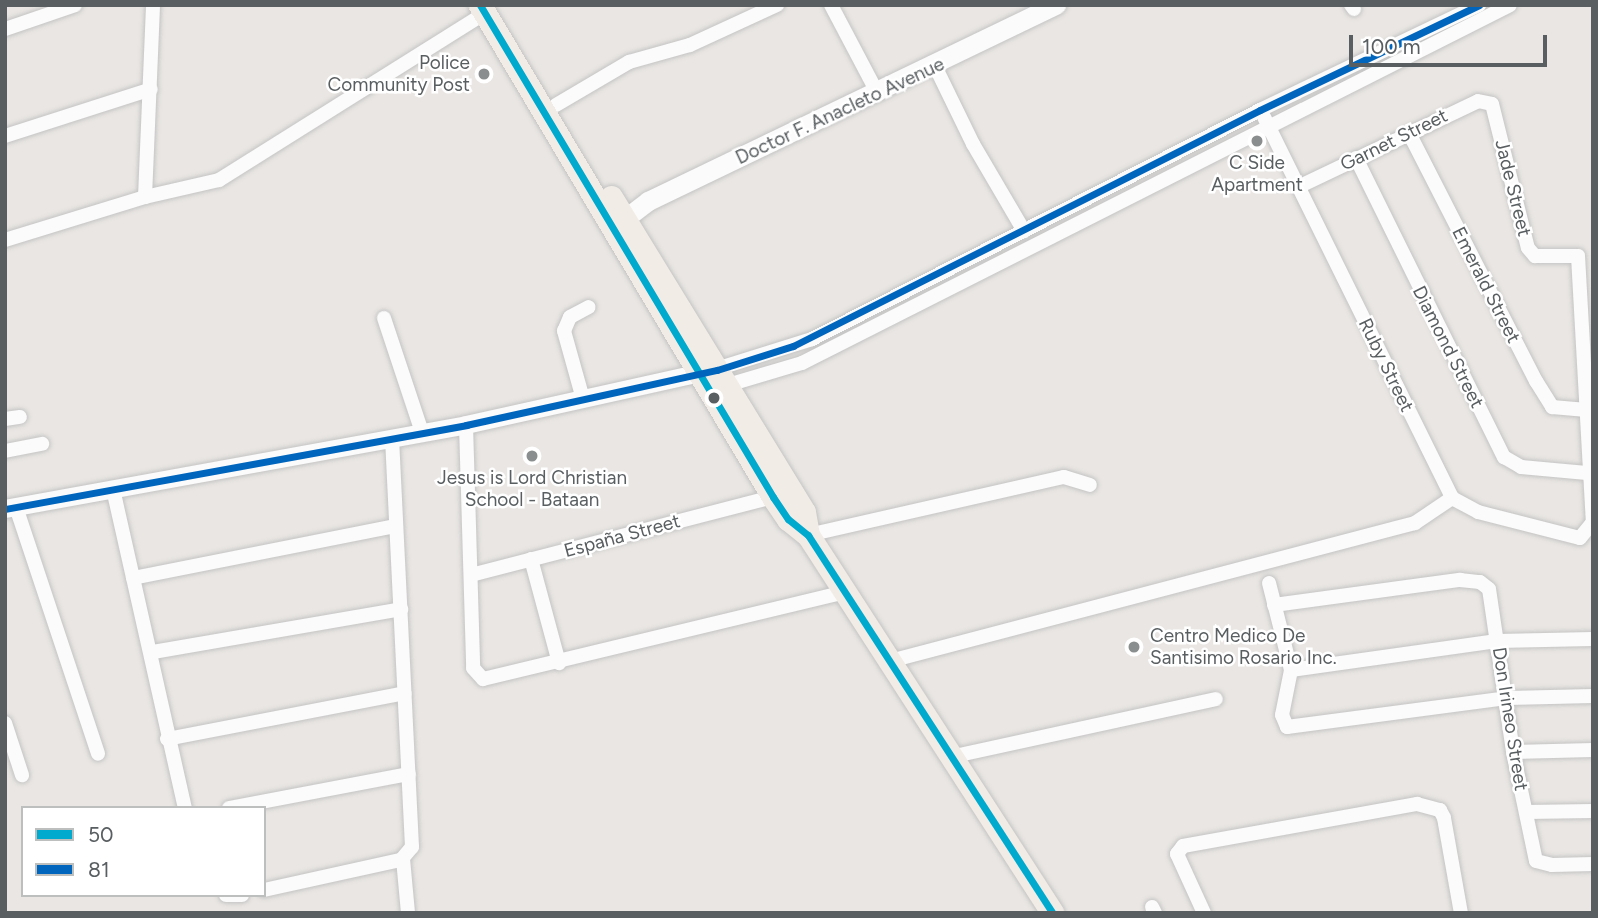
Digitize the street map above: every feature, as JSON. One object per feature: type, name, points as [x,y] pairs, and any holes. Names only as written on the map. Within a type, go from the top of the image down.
[{"type":"main road","name":"Doctor F. Anacleto Avenue","points":[[618,224],[648,201],[878,94],[1056,5]]},
{"type":"main road","points":[[487,8],[556,106],[618,224]]},
{"type":"main road","points":[[487,8],[711,380],[773,496],[788,519],[808,535],[1053,913]]},
{"type":"main road","points":[[711,380],[804,512],[808,535]]},
{"type":"street","points":[[5,29],[75,5]]},
{"type":"street","points":[[145,197],[153,5]]},
{"type":"street","points":[[556,106],[629,62],[690,45],[777,5]]},
{"type":"street","points":[[831,5],[878,94]]},
{"type":"street","points":[[711,380],[793,346],[1260,110],[1479,5]]},
{"type":"street","points":[[98,754],[10,508],[466,425],[583,399],[802,363],[1268,124],[1510,5]]},
{"type":"street","points":[[5,240],[145,197],[219,180],[487,8]]},
{"type":"street","points":[[935,66],[973,144],[1024,231]]},
{"type":"street","points":[[5,136],[151,89]]},
{"type":"street","name":"Garnet Street","points":[[1298,187],[1478,101],[1492,104]]},
{"type":"street","name":"Jade Street","points":[[1452,498],[1478,512],[1580,538],[1593,522],[1587,472],[1578,256],[1535,256],[1528,248],[1492,104]]},
{"type":"street","name":"Ruby Street","points":[[1260,110],[1452,498]]},
{"type":"street","name":"Emerald Street","points":[[1409,133],[1536,382],[1552,407],[1584,410]]},
{"type":"street","name":"Diamond Street","points":[[1356,158],[1504,457],[1521,467],[1587,472]]},
{"type":"street","points":[[1122,180],[1130,196]]},
{"type":"street","points":[[583,399],[564,331],[570,317],[589,307]]},
{"type":"street","points":[[384,318],[422,432]]},
{"type":"street","points":[[793,346],[802,363]]},
{"type":"street","points":[[466,425],[473,668],[483,679],[559,663],[845,592]]},
{"type":"street","points":[[266,890],[403,859],[412,847],[392,438]]},
{"type":"street","points":[[5,451],[42,444]]},
{"type":"street","points":[[808,535],[1064,477],[1090,485]]},
{"type":"street","points":[[113,489],[153,652],[167,739],[184,806]]},
{"type":"street","name":"España Street","points":[[471,575],[773,496]]},
{"type":"street","points":[[890,661],[1415,523],[1452,498]]},
{"type":"street","points":[[133,578],[397,526]]},
{"type":"street","points":[[531,559],[559,663]]},
{"type":"street","name":"Don Irineo Street","points":[[1274,605],[1480,582],[1489,589],[1508,698],[1513,752],[1536,861],[1552,865],[1593,864]]},
{"type":"street","points":[[1269,583],[1292,670],[1282,715],[1287,727],[1508,698],[1593,696]]},
{"type":"street","points":[[153,652],[401,610]]},
{"type":"street","points":[[1292,670],[1497,641],[1593,639]]},
{"type":"street","points":[[167,739],[405,693]]},
{"type":"street","points":[[950,757],[1216,699]]},
{"type":"street","points":[[5,723],[22,775]]},
{"type":"street","points":[[1513,752],[1593,750]]},
{"type":"street","points":[[240,806],[409,774]]},
{"type":"street","points":[[1204,913],[1177,854],[1183,846],[1417,804],[1440,810],[1444,818],[1461,913]]},
{"type":"street","points":[[1526,812],[1593,811]]},
{"type":"street","points":[[403,859],[408,913]]},
{"type":"transit line","name":"50","points":[[480,5],[773,497],[788,519],[808,535],[1053,913]]},
{"type":"transit line","name":"81","points":[[5,509],[466,425],[717,370],[793,346],[1260,110],[1479,5]]},
{"type":"place","name":"Police Community Post","points":[[484,74]]},
{"type":"place","name":"C Side Apartment","points":[[1257,141]]},
{"type":"place","name":"Jesus is Lord Christian School - Bataan","points":[[532,456]]},
{"type":"place","name":"Centro Medico De Santisimo Rosario Inc.","points":[[1134,647]]}]
